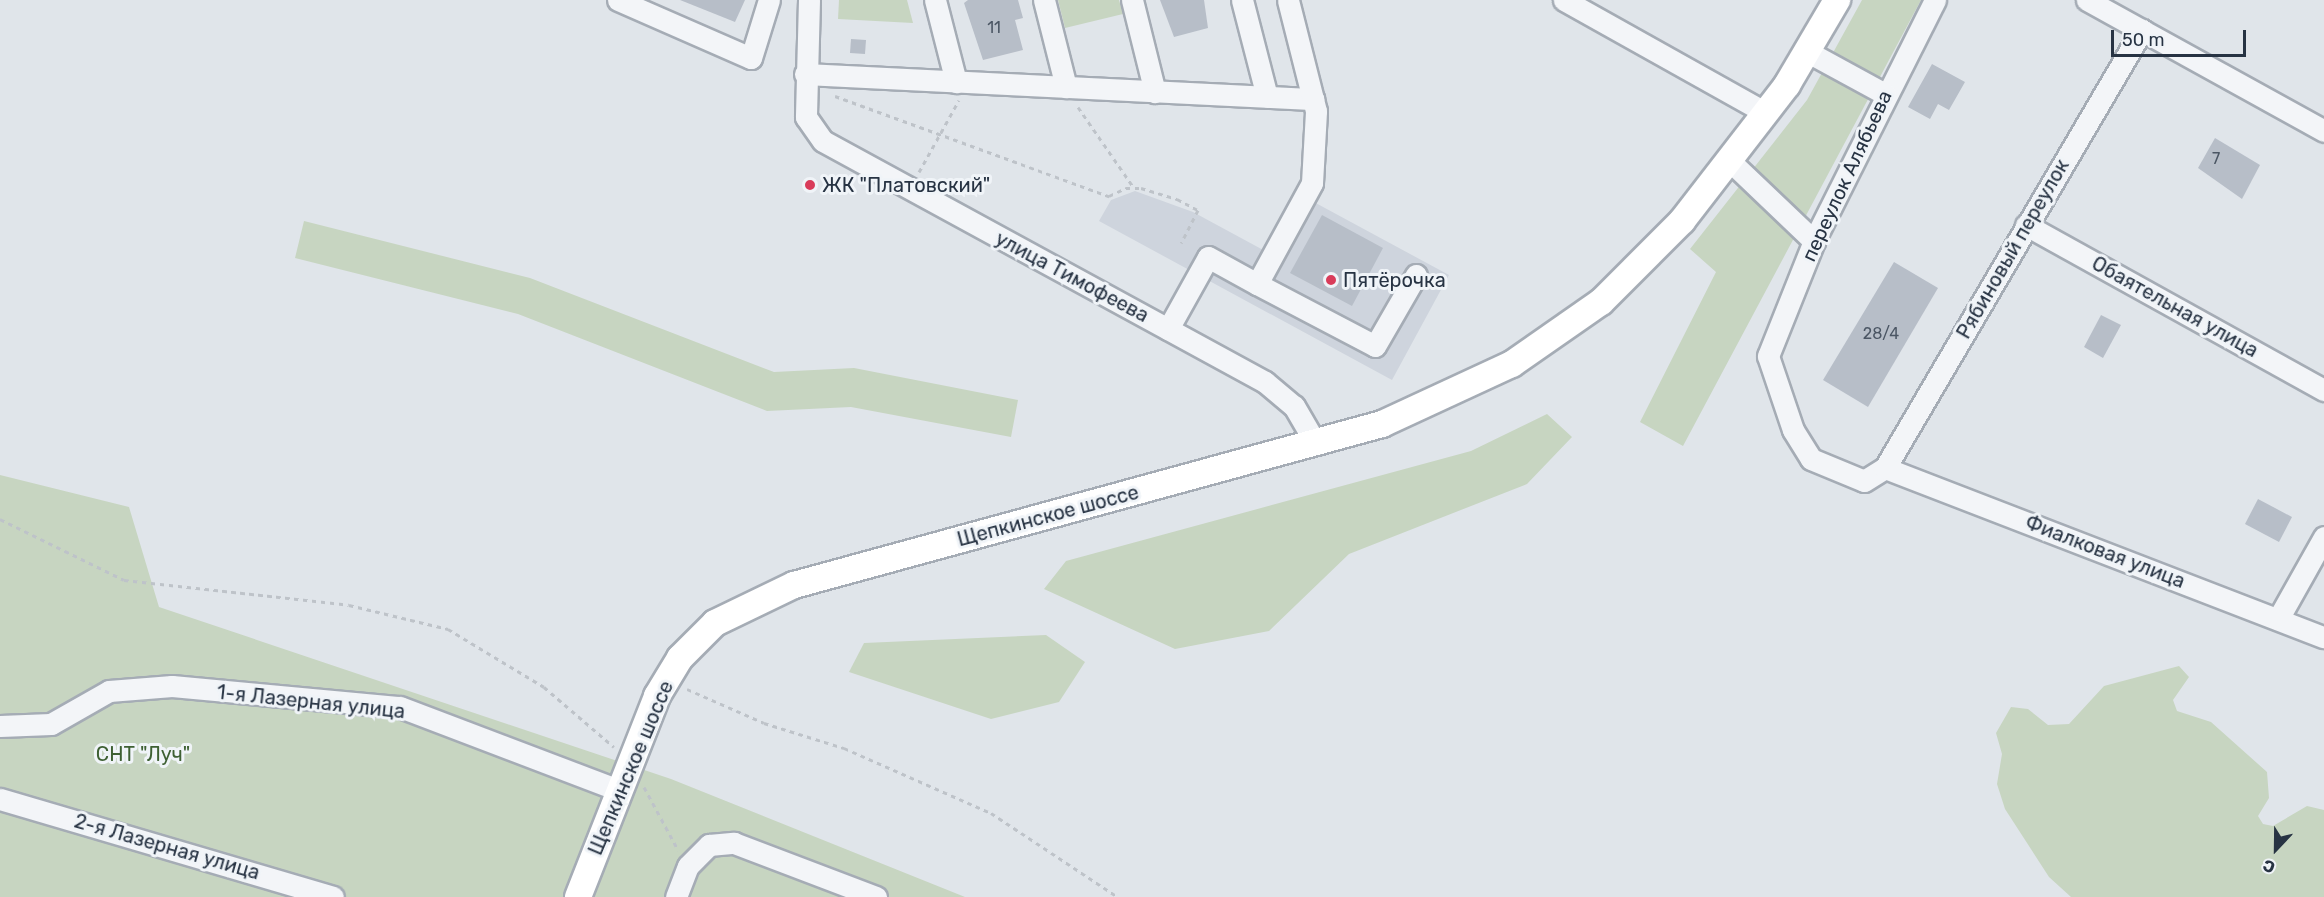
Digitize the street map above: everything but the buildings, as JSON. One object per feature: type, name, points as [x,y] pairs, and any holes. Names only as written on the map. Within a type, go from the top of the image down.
[{"type":"main road","points":[[1731,162],[1808,52],[1837,0]]},
{"type":"main road","name":"Щепкинское шоссе","points":[[578,897],[630,760],[666,680],[715,622],[794,585],[1316,444],[1425,407],[1512,364],[1601,302],[1648,258],[1731,162]]},
{"type":"street","points":[[618,0],[751,58],[769,0]]},
{"type":"street","points":[[809,0],[805,80],[962,82],[1066,87],[1267,97],[1315,105]]},
{"type":"street","points":[[934,0],[962,82]]},
{"type":"street","points":[[1044,0],[1066,87]]},
{"type":"street","points":[[1132,0],[1155,92]]},
{"type":"street","points":[[1242,0],[1267,97]]},
{"type":"street","points":[[1257,284],[1314,178],[1315,105],[1288,0]]},
{"type":"street","points":[[1564,0],[1766,113]]},
{"type":"street","name":"переулок Алябьева","points":[[1885,468],[1864,481],[1811,459],[1793,430],[1768,356],[1814,241],[1885,94],[1935,0]]},
{"type":"street","points":[[2087,0],[2324,131]]},
{"type":"street","name":"Рябиновый переулок","points":[[1885,468],[2142,30]]},
{"type":"street","points":[[1808,52],[1885,94]]},
{"type":"street","name":"улица Тимофеева","points":[[805,80],[810,129],[909,189],[1283,394],[1316,444]]},
{"type":"street","points":[[1731,162],[1814,241]]},
{"type":"street","name":"Обаятельная улица","points":[[2026,225],[2324,390]]},
{"type":"street","points":[[1168,329],[1208,257],[1375,346],[1416,275]]},
{"type":"street","name":"Фиалковая улица","points":[[1885,468],[2324,637]]},
{"type":"street","points":[[2278,619],[2324,537]]},
{"type":"street","name":"1-я Лазерная улица","points":[[0,726],[51,724],[109,690],[172,686],[400,707],[619,790]]},
{"type":"street","name":"2-я Лазерная улица","points":[[0,799],[333,897]]},
{"type":"street","points":[[676,897],[688,866],[709,845],[734,843],[876,897]]},
{"type":"path","points":[[805,80],[1109,196],[1135,188],[1161,192],[1198,210],[1180,243]]},
{"type":"path","points":[[909,189],[941,133],[962,82]]},
{"type":"path","points":[[1066,87],[1135,188]]},
{"type":"path","points":[[0,519],[124,580],[349,605],[448,628],[544,687],[630,760],[688,866]]},
{"type":"path","points":[[666,680],[764,723],[844,747],[991,813],[1118,897]]},
{"type":"shaded area","points":[[1135,191],[1193,212],[1280,259],[1312,201],[1449,275],[1392,380],[1099,221],[1111,200]]},
{"type":"green space","points":[[839,0],[907,0],[913,23],[838,19]]},
{"type":"green space","points":[[1058,0],[1119,0],[1123,14],[1065,28]]},
{"type":"green space","points":[[1862,0],[1921,0],[1683,446],[1640,422],[1716,272],[1690,249],[1807,100]]},
{"type":"green space","points":[[304,221],[530,278],[774,372],[854,368],[1018,400],[1011,437],[851,407],[767,411],[518,314],[295,258]]},
{"type":"green space","points":[[1547,414],[1572,437],[1527,484],[1349,554],[1269,631],[1175,649],[1044,589],[1066,561],[1471,451]]},
{"type":"green space","name":"СНТ \"Луч\"","points":[[0,475],[129,507],[159,607],[671,779],[965,897],[0,897]]},
{"type":"green space","points":[[1046,635],[1085,662],[1059,702],[991,719],[849,672],[864,643]]},
{"type":"green space","points":[[2179,666],[2189,677],[2173,700],[2177,711],[2211,722],[2267,772],[2269,798],[2258,816],[2263,824],[2273,826],[2307,806],[2324,810],[2324,897],[2071,897],[2049,877],[2005,809],[1997,784],[2002,754],[1996,733],[2011,707],[2028,709],[2048,725],[2069,724],[2104,686]]},
{"type":"place","name":"ЖК \"Платовский\"","points":[[810,185]]},
{"type":"place","name":"Пятёрочка","points":[[1331,280]]}]
